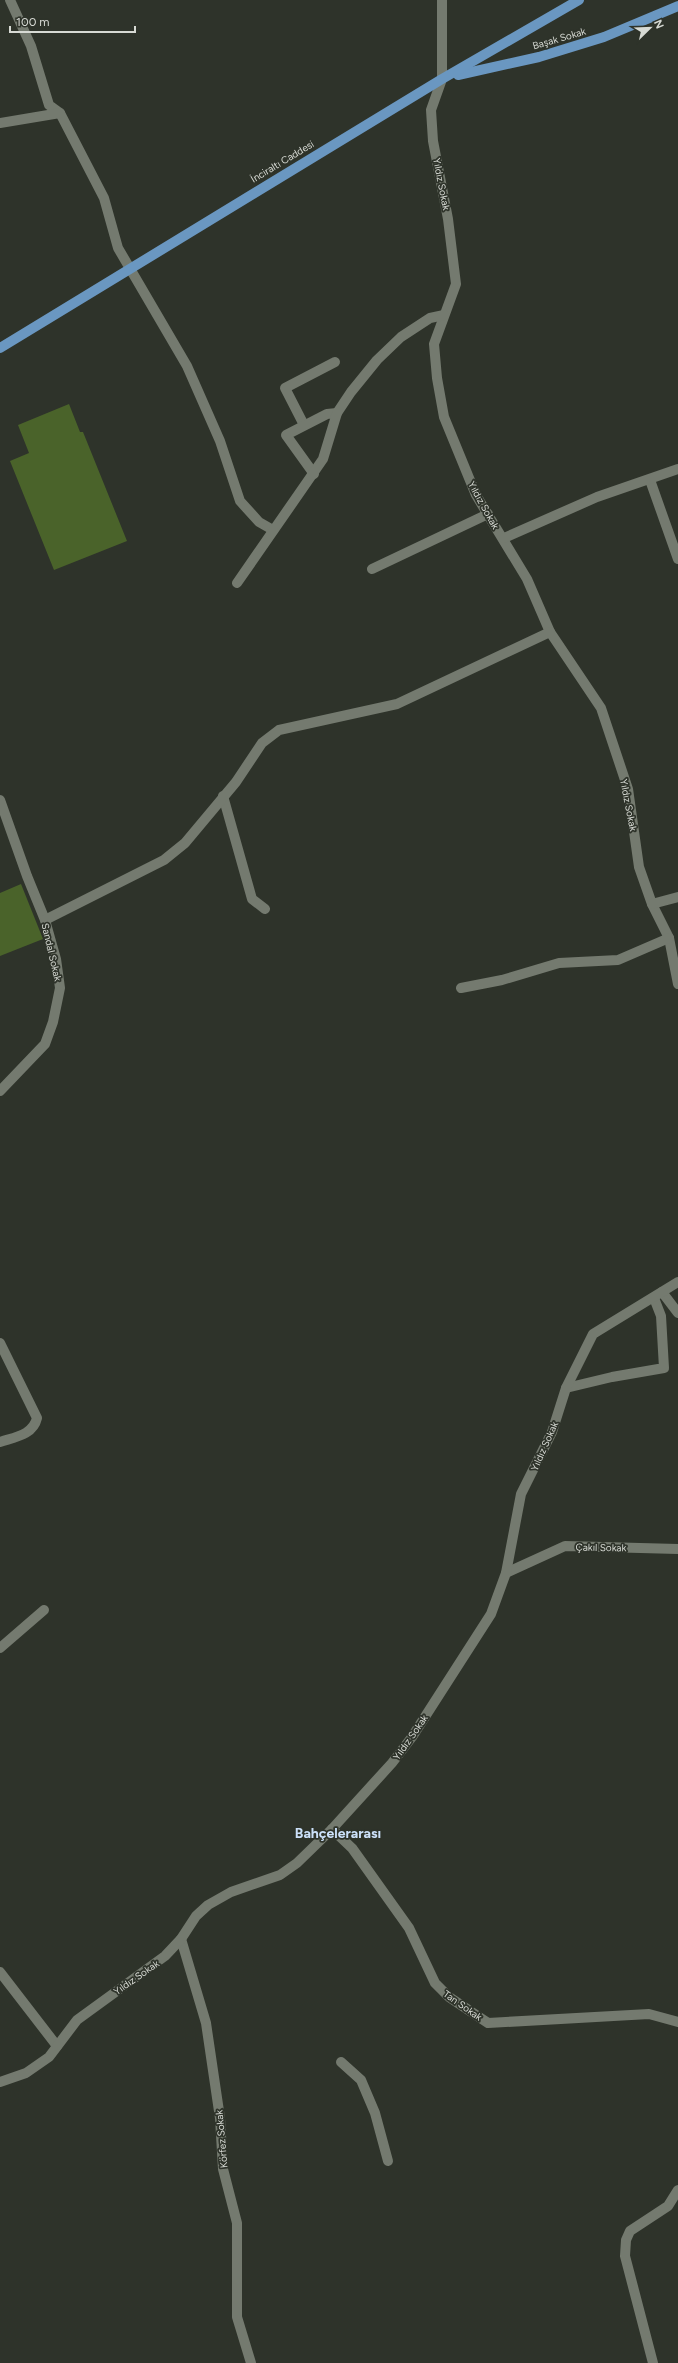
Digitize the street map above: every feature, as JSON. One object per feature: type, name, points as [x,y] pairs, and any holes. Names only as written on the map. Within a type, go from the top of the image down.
[{"type":"main road","name":"İnciraltı Caddesi","points":[[0,348],[442,79],[579,0]]},
{"type":"main road","name":"Başak Sokak","points":[[442,79],[492,66],[539,57],[575,46],[630,28],[678,6]]},
{"type":"street","points":[[10,0],[31,46],[49,105],[60,114],[104,198],[118,248],[187,366],[220,441],[240,502],[259,522],[273,530]]},
{"type":"street","name":"Yıldız Sokak","points":[[442,0],[442,79],[431,110],[433,142],[448,219],[456,284],[434,344],[437,378],[444,417],[476,495],[504,538],[527,579],[550,632],[601,708],[628,790],[639,867],[652,904],[669,938],[678,984]]},
{"type":"street","points":[[0,123],[60,114]]},
{"type":"street","points":[[237,583],[314,474],[327,450],[338,413],[377,360],[401,337],[430,318],[444,315]]},
{"type":"street","points":[[304,426],[285,388],[335,362]]},
{"type":"street","points":[[314,474],[286,434],[327,414],[338,413]]},
{"type":"street","points":[[504,538],[597,498],[678,469]]},
{"type":"street","points":[[650,480],[678,559]]},
{"type":"street","points":[[372,569],[488,514]]},
{"type":"street","points":[[45,920],[164,860],[185,843],[236,782],[262,743],[279,730],[397,704],[550,632]]},
{"type":"street","points":[[223,796],[252,900],[265,909]]},
{"type":"street","name":"Sandal Sokak","points":[[0,800],[27,876],[45,920],[56,959],[60,988],[54,1022],[44,1044],[0,1091]]},
{"type":"street","points":[[652,904],[678,897]]},
{"type":"street","points":[[461,988],[502,980],[559,963],[618,960],[669,938]]},
{"type":"street","name":"Yıldız Sokak","points":[[0,2082],[26,2073],[49,2057],[77,2020],[101,2001],[149,1969],[181,1939],[196,1916],[208,1905],[231,1892],[280,1875],[298,1862],[332,1829],[392,1763],[412,1737],[491,1614],[506,1572],[521,1494],[552,1432],[566,1388],[593,1334],[678,1282]]},
{"type":"street","points":[[658,1295],[678,1313]]},
{"type":"street","points":[[566,1388],[612,1376],[664,1368],[661,1316],[658,1295]]},
{"type":"street","points":[[0,1343],[37,1418],[35,1425],[29,1431],[0,1442]]},
{"type":"street","name":"Çakıl Sokak","points":[[506,1572],[565,1546],[678,1549]]},
{"type":"street","points":[[0,1648],[44,1610]]},
{"type":"street","name":"Tan Sokak","points":[[332,1829],[352,1848],[409,1928],[419,1944],[424,1962],[435,1984],[449,1997],[488,2023],[649,2014],[678,2022]]},
{"type":"street","name":"Körfez Sokak","points":[[181,1939],[206,2023],[220,2118],[222,2169],[237,2223],[237,2317],[251,2363]]},
{"type":"street","points":[[0,1972],[57,2046]]},
{"type":"street","points":[[341,2062],[361,2080],[375,2113],[388,2161]]},
{"type":"street","points":[[653,2363],[625,2256],[626,2240],[630,2231],[668,2206],[678,2190]]},
{"type":"green space","points":[[69,404],[80,432],[83,432],[127,541],[54,570],[10,461],[29,453],[18,425]]},
{"type":"green space","points":[[21,884],[43,939],[0,956],[0,893]]},
{"type":"district","name":"Bahçelerarası","points":[[338,1833]]}]
